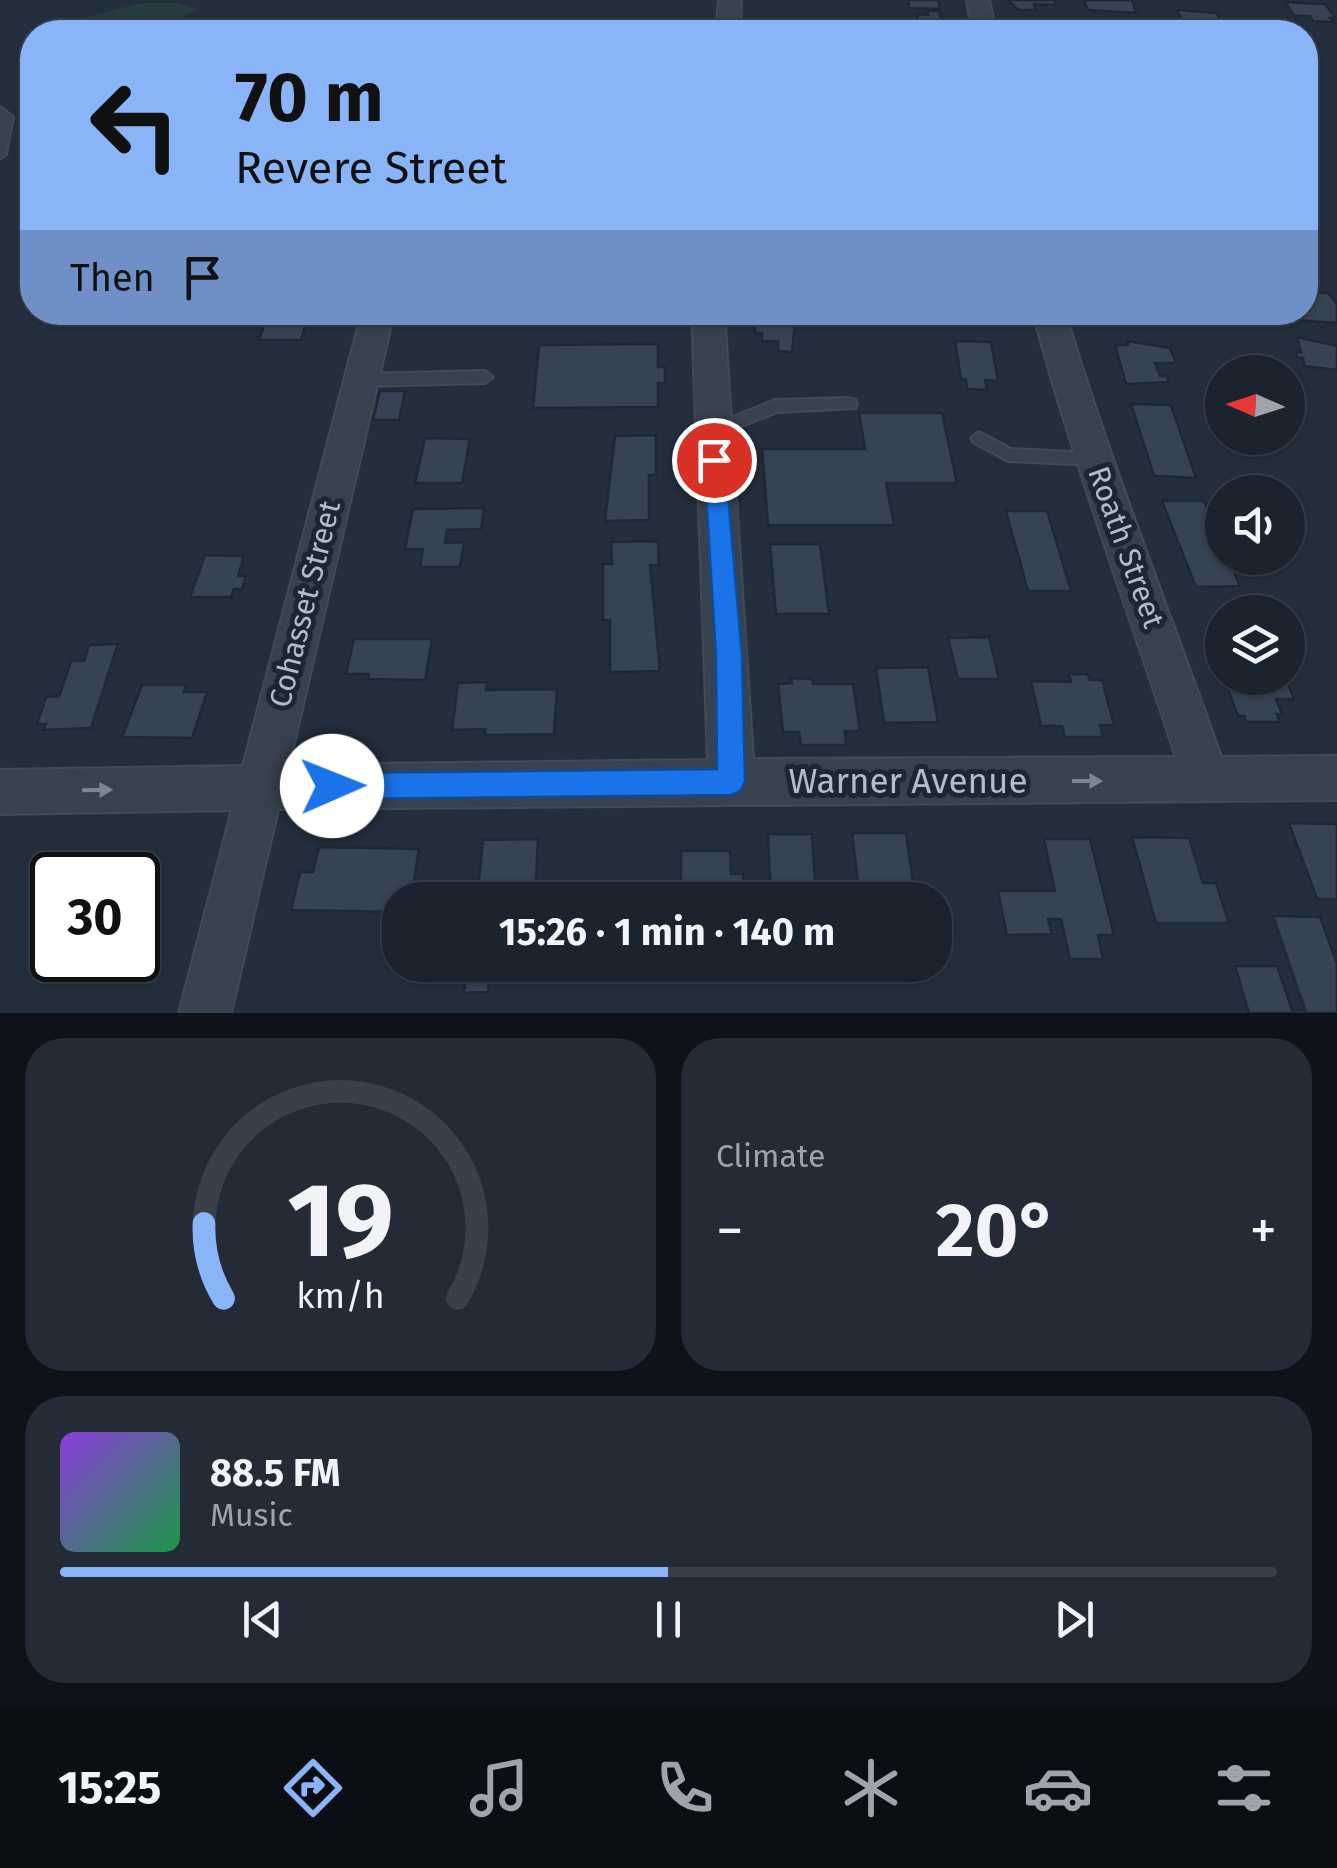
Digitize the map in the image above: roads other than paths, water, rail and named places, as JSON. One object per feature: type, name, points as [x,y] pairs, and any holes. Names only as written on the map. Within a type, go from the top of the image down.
[{"type":"street","name":"Cohasset Street","points":[[205,1013],[375,325]]},
{"type":"street","points":[[708,325],[712,432],[729,656],[731,782]]},
{"type":"street","name":"Roath Street","points":[[1052,325],[1094,459],[1140,580],[1206,780]]},
{"type":"street","name":"Warner Avenue","points":[[0,792],[1337,778]]},
{"type":"lane","points":[[0,111],[7,117],[0,154]]},
{"type":"lane","points":[[362,380],[486,377]]},
{"type":"lane","points":[[712,432],[775,406],[849,404]]},
{"type":"lane","points":[[979,438],[1008,455],[1094,459]]}]
